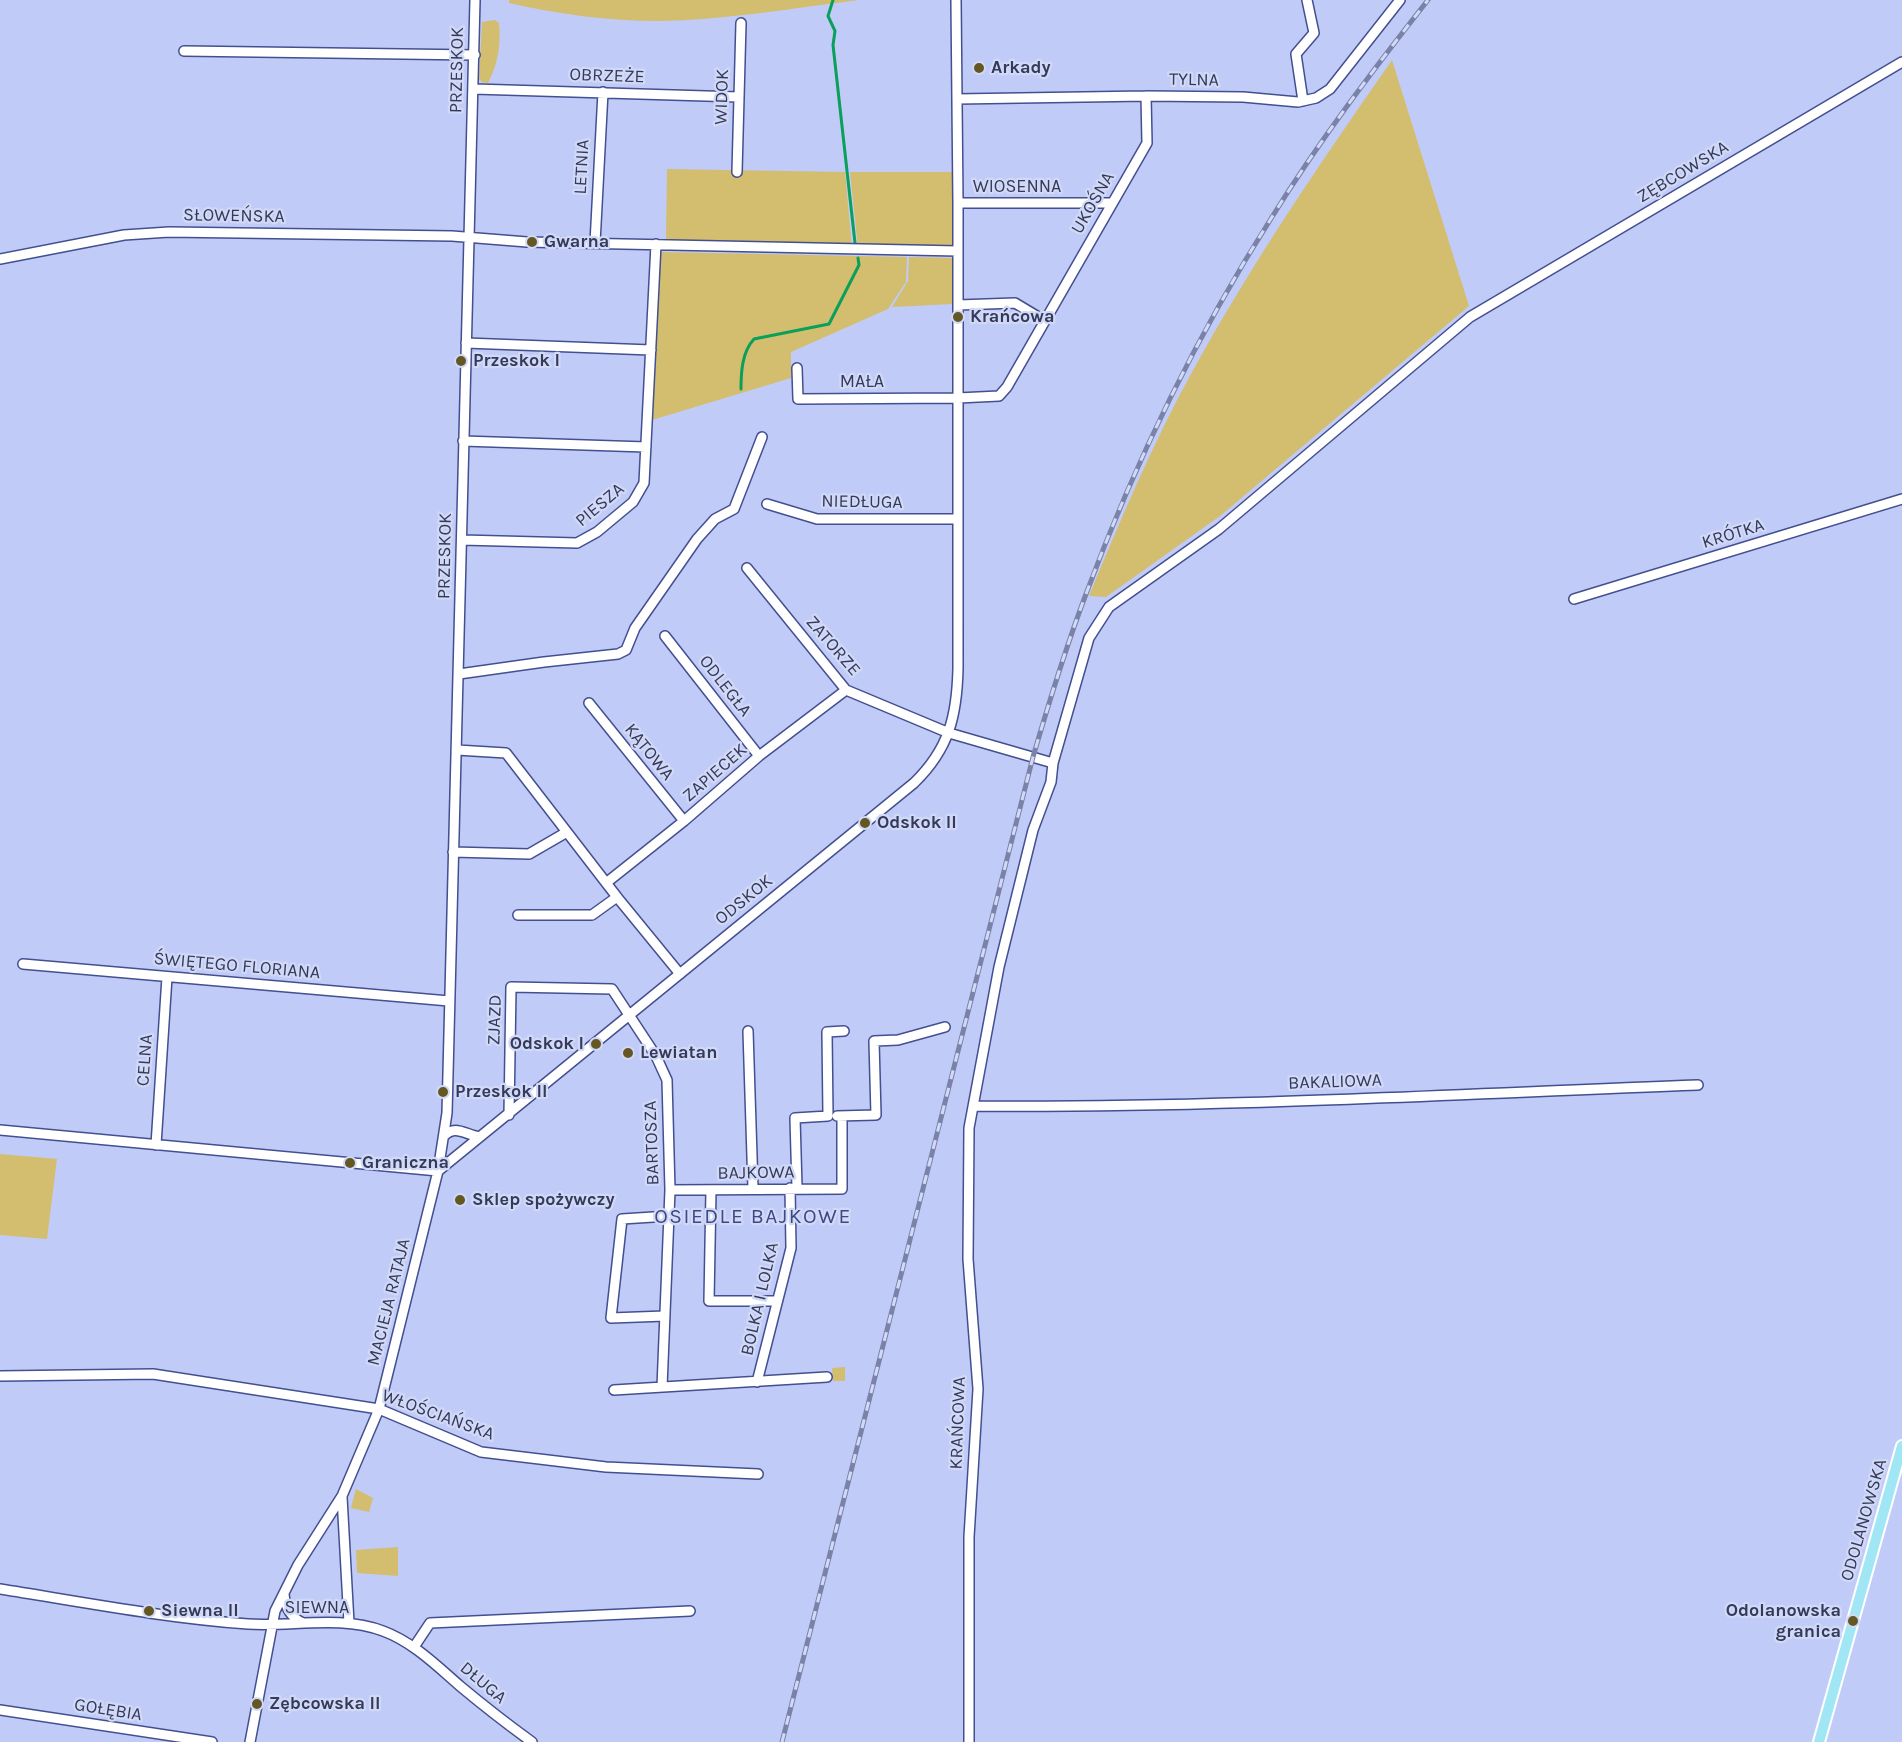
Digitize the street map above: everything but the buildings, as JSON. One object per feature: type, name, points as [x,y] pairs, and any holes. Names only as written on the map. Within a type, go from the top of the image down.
[{"type":"main road","name":"ODOLANOWSKA","points":[[1820,1742],[1902,1446]]},
{"type":"street","name":"PRZESKOK","points":[[444,1136],[447,1113],[476,0]]},
{"type":"street","points":[[956,0],[958,684],[957,701],[949,733],[1053,763]]},
{"type":"street","points":[[1303,101],[1296,54],[1314,33],[1307,0]]},
{"type":"street","name":"TYLNA","points":[[957,99],[1146,96],[1243,97],[1270,101],[1303,101],[1316,98],[1330,89],[1400,0]]},
{"type":"street","name":"WIDOK","points":[[737,172],[741,23]]},
{"type":"street","points":[[184,51],[475,55]]},
{"type":"street","name":"ZĘBCOWSKA","points":[[1053,763],[1089,638],[1109,607],[1219,529],[1481,310],[1902,62]]},
{"type":"street","name":"OBRZEŻE","points":[[474,89],[739,97]]},
{"type":"street","name":"LETNIA","points":[[595,243],[603,92]]},
{"type":"street","name":"UKOŚNA","points":[[958,398],[993,398],[1004,392],[1147,143],[1146,96]]},
{"type":"street","name":"WIOSENNA","points":[[958,203],[1112,203]]},
{"type":"street","name":"SŁOWEŃSKA","points":[[0,260],[124,235],[169,232],[470,238]]},
{"type":"street","points":[[470,238],[504,241],[958,251]]},
{"type":"street","name":"PIESZA","points":[[462,540],[568,544],[585,540],[633,502],[640,493],[644,483],[656,244]]},
{"type":"street","points":[[958,305],[1016,303],[1045,321]]},
{"type":"street","points":[[466,343],[651,350]]},
{"type":"street","name":"MAŁA","points":[[797,368],[798,399],[958,398]]},
{"type":"street","points":[[459,675],[618,654],[626,650],[635,628],[697,539],[715,519],[734,509],[762,437]]},
{"type":"street","points":[[464,441],[646,447]]},
{"type":"street","name":"KRÓTKA","points":[[1574,599],[1902,499]]},
{"type":"street","name":"NIEDŁUGA","points":[[767,504],[817,519],[958,519]]},
{"type":"street","name":"ZATORZE","points":[[747,568],[846,690],[949,733]]},
{"type":"street","name":"ODLEGŁA","points":[[665,636],[759,756]]},
{"type":"street","name":"ZAPIECEK","points":[[606,883],[684,821],[759,756],[846,690]]},
{"type":"street","name":"KĄTOWA","points":[[589,703],[684,821]]},
{"type":"street","name":"ODSKOK","points":[[462,1153],[914,783],[932,763],[949,733]]},
{"type":"street","points":[[457,750],[506,753],[617,897],[680,974]]},
{"type":"street","name":"KRAŃCOWA","points":[[969,1742],[969,1537],[978,1389],[968,1259],[969,1128],[999,967],[1033,830],[1051,782],[1053,763]]},
{"type":"street","points":[[453,852],[529,854],[567,832]]},
{"type":"street","points":[[518,915],[592,915],[617,897]]},
{"type":"street","name":"ŚWIĘTEGO FLORIANA","points":[[23,964],[449,1001]]},
{"type":"street","name":"CELNA","points":[[156,1145],[167,977]]},
{"type":"street","name":"ZJAZD","points":[[509,1115],[511,987],[612,988],[629,1016]]},
{"type":"street","name":"BARTOSZA","points":[[629,1016],[656,1056],[667,1080],[670,1190],[662,1387]]},
{"type":"street","points":[[844,1031],[827,1032],[828,1116],[876,1115],[874,1041],[898,1040],[945,1027]]},
{"type":"street","points":[[748,1031],[753,1188]]},
{"type":"street","name":"BAKALIOWA","points":[[973,1106],[1064,1107],[1172,1104],[1698,1085]]},
{"type":"street","points":[[0,1130],[438,1171],[462,1153],[468,1140],[447,1113]]},
{"type":"street","name":"BOLKA I LOLKA","points":[[757,1382],[791,1248],[795,1118],[828,1116]]},
{"type":"street","name":"BAJKOWA","points":[[670,1190],[842,1189],[842,1116]]},
{"type":"street","points":[[462,1153],[451,1155],[442,1146],[444,1136],[450,1130],[480,1137]]},
{"type":"street","name":"MACIEJA RATAJA","points":[[271,1625],[275,1611],[298,1565],[342,1496],[380,1409],[438,1171],[442,1146]]},
{"type":"street","points":[[711,1190],[709,1301],[776,1301]]},
{"type":"street","points":[[665,1316],[610,1318],[622,1219],[669,1216]]},
{"type":"street","name":"WŁOŚCIAŃSKA","points":[[0,1376],[153,1374],[380,1409],[481,1452],[606,1467],[758,1474]]},
{"type":"street","name":"BOLKA I LOLKA","points":[[614,1390],[827,1377]]},
{"type":"street","name":"MACIEJA RATAJA","points":[[342,1496],[349,1623]]},
{"type":"street","name":"SIEWNA","points":[[0,1589],[214,1621],[271,1625],[349,1623],[383,1631],[414,1647]]},
{"type":"street","points":[[284,1594],[284,1602],[289,1612],[305,1624]]},
{"type":"street","points":[[414,1647],[430,1623],[690,1611]]},
{"type":"street","points":[[250,1742],[271,1625]]},
{"type":"street","name":"DŁUGA","points":[[414,1647],[532,1742]]},
{"type":"street","name":"GOŁĘBIA","points":[[0,1710],[212,1742]]},
{"type":"shaded area","points":[[509,0],[859,0],[734,16],[659,21],[621,20],[565,14],[509,3]]},
{"type":"shaded area","points":[[495,20],[499,23],[500,39],[494,69],[488,83],[479,79],[482,22]]},
{"type":"shaded area","points":[[1392,60],[1469,306],[1220,516],[1106,597],[1089,596],[1150,456],[1214,333],[1287,214]]},
{"type":"shaded area","points":[[667,169],[845,172],[852,248],[666,243]]},
{"type":"shaded area","points":[[850,172],[954,172],[952,250],[858,248]]},
{"type":"shaded area","points":[[660,252],[907,257],[906,282],[888,309],[791,352],[791,378],[652,420]]},
{"type":"shaded area","points":[[909,257],[953,258],[952,304],[892,307],[908,281]]},
{"type":"shaded area","points":[[0,1154],[57,1159],[47,1239],[0,1235]]},
{"type":"shaded area","points":[[845,1367],[845,1381],[833,1381],[832,1368]]},
{"type":"shaded area","points":[[356,1489],[373,1498],[369,1512],[351,1508]]},
{"type":"shaded area","points":[[398,1547],[398,1576],[357,1573],[356,1550]]},
{"type":"waterway","points":[[833,0],[828,16],[835,31],[833,45],[855,243]]},
{"type":"waterway","points":[[741,389],[745,356],[754,339],[829,324],[859,265],[858,258]]},
{"type":"railway","points":[[782,1742],[1033,757],[1086,594],[1125,496],[1169,400],[1218,307],[1308,161],[1428,0]]},
{"type":"place","name":"Arkady","points":[[979,68]]},
{"type":"place","name":"Gwarna","points":[[532,242]]},
{"type":"place","name":"Krańcowa","points":[[958,317]]},
{"type":"place","name":"Przeskok I","points":[[461,361]]},
{"type":"place","name":"Odskok II","points":[[865,823]]},
{"type":"place","name":"Odskok I","points":[[596,1044]]},
{"type":"place","name":"Lewiatan","points":[[628,1053]]},
{"type":"place","name":"Przeskok II","points":[[443,1092]]},
{"type":"place","name":"Graniczna","points":[[350,1163]]},
{"type":"place","name":"Sklep spożywczy","points":[[460,1200]]},
{"type":"place","name":"Siewna II","points":[[149,1611]]},
{"type":"place","name":"Odolanowska granica","points":[[1853,1621]]},
{"type":"place","name":"Zębcowska II","points":[[257,1704]]},
{"type":"district","name":"OSIEDLE BAJKOWE","points":[[753,1217]]}]
